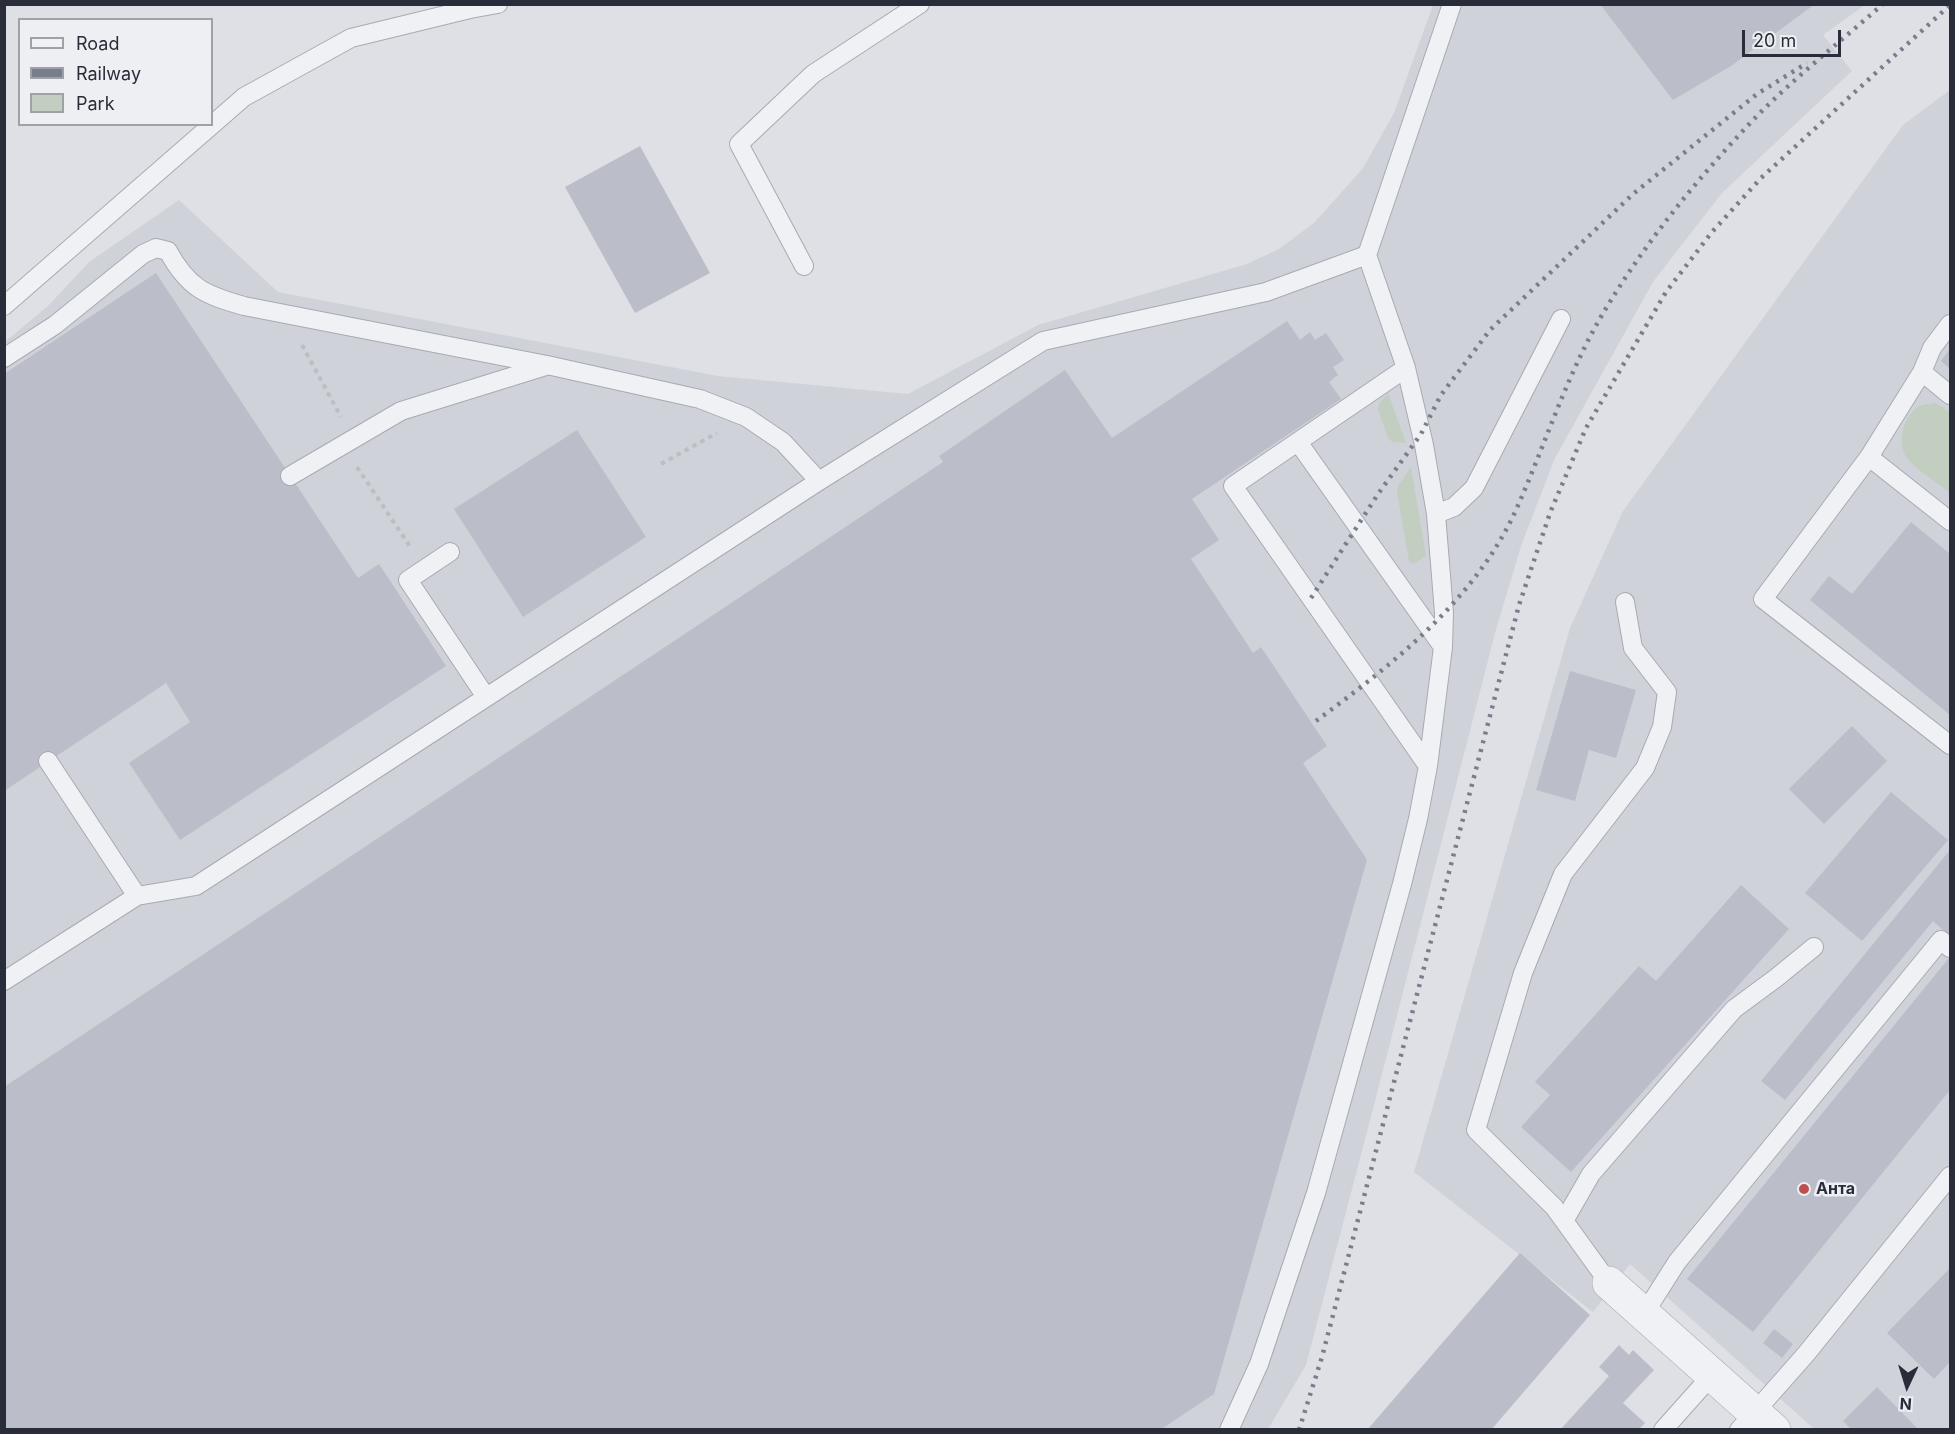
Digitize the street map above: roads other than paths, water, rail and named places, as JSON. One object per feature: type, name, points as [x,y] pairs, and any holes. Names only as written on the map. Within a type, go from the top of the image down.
[{"type":"street","points":[[1609,1283],[1712,1375],[1756,1424]]},
{"type":"lane","points":[[213,124],[244,97],[351,38],[498,4]]},
{"type":"lane","points":[[804,266],[738,144],[813,74],[920,4]]},
{"type":"lane","points":[[1229,1430],[1259,1364],[1316,1193],[1402,884],[1428,766],[1443,647],[1444,613],[1436,514],[1424,445],[1406,368],[1367,255],[1452,4]]},
{"type":"lane","points":[[4,306],[211,126]]},
{"type":"lane","points":[[4,358],[55,325],[143,254],[156,249],[168,252],[190,284],[213,297],[244,306],[547,365],[700,399],[746,417],[783,441],[819,481]]},
{"type":"lane","points":[[4,981],[137,896],[196,886],[819,481],[1042,341],[1266,292],[1367,255]]},
{"type":"lane","points":[[1436,514],[1454,507],[1474,488],[1561,319]]},
{"type":"lane","points":[[1950,324],[1932,348],[1922,372],[1869,457],[1763,599],[1950,745]]},
{"type":"lane","points":[[290,476],[401,411],[547,365]]},
{"type":"lane","points":[[1406,368],[1233,486],[1428,766]]},
{"type":"lane","points":[[1922,372],[1950,395]]},
{"type":"lane","points":[[1298,442],[1443,647]]},
{"type":"lane","points":[[1869,457],[1950,521]]},
{"type":"lane","points":[[450,552],[408,580],[486,697]]},
{"type":"lane","points":[[1609,1283],[1554,1207],[1476,1130],[1523,974],[1563,873],[1645,768],[1662,727],[1667,692],[1633,648],[1625,602]]},
{"type":"lane","points":[[48,761],[137,896]]},
{"type":"lane","points":[[1644,1314],[1677,1262],[1941,940],[1950,948]]},
{"type":"lane","points":[[1564,1221],[1591,1174],[1734,1009],[1814,947]]},
{"type":"lane","points":[[1756,1424],[1806,1354],[1950,1176]]},
{"type":"lane","points":[[1663,1430],[1712,1375]]},
{"type":"railway","points":[[1316,721],[1374,677],[1430,628],[1478,573],[1499,543],[1516,510],[1568,383],[1591,334],[1621,284],[1674,210],[1769,104],[1883,4]]},
{"type":"railway","points":[[1299,1430],[1322,1357],[1519,605],[1550,513],[1586,428],[1666,292],[1712,232],[1761,178],[1950,5]]},
{"type":"railway","points":[[1311,598],[1378,494],[1421,434],[1441,395],[1490,330],[1633,194],[1757,94],[1807,63]]},
{"type":"place","name":"Анта","points":[[1804,1189]]}]
